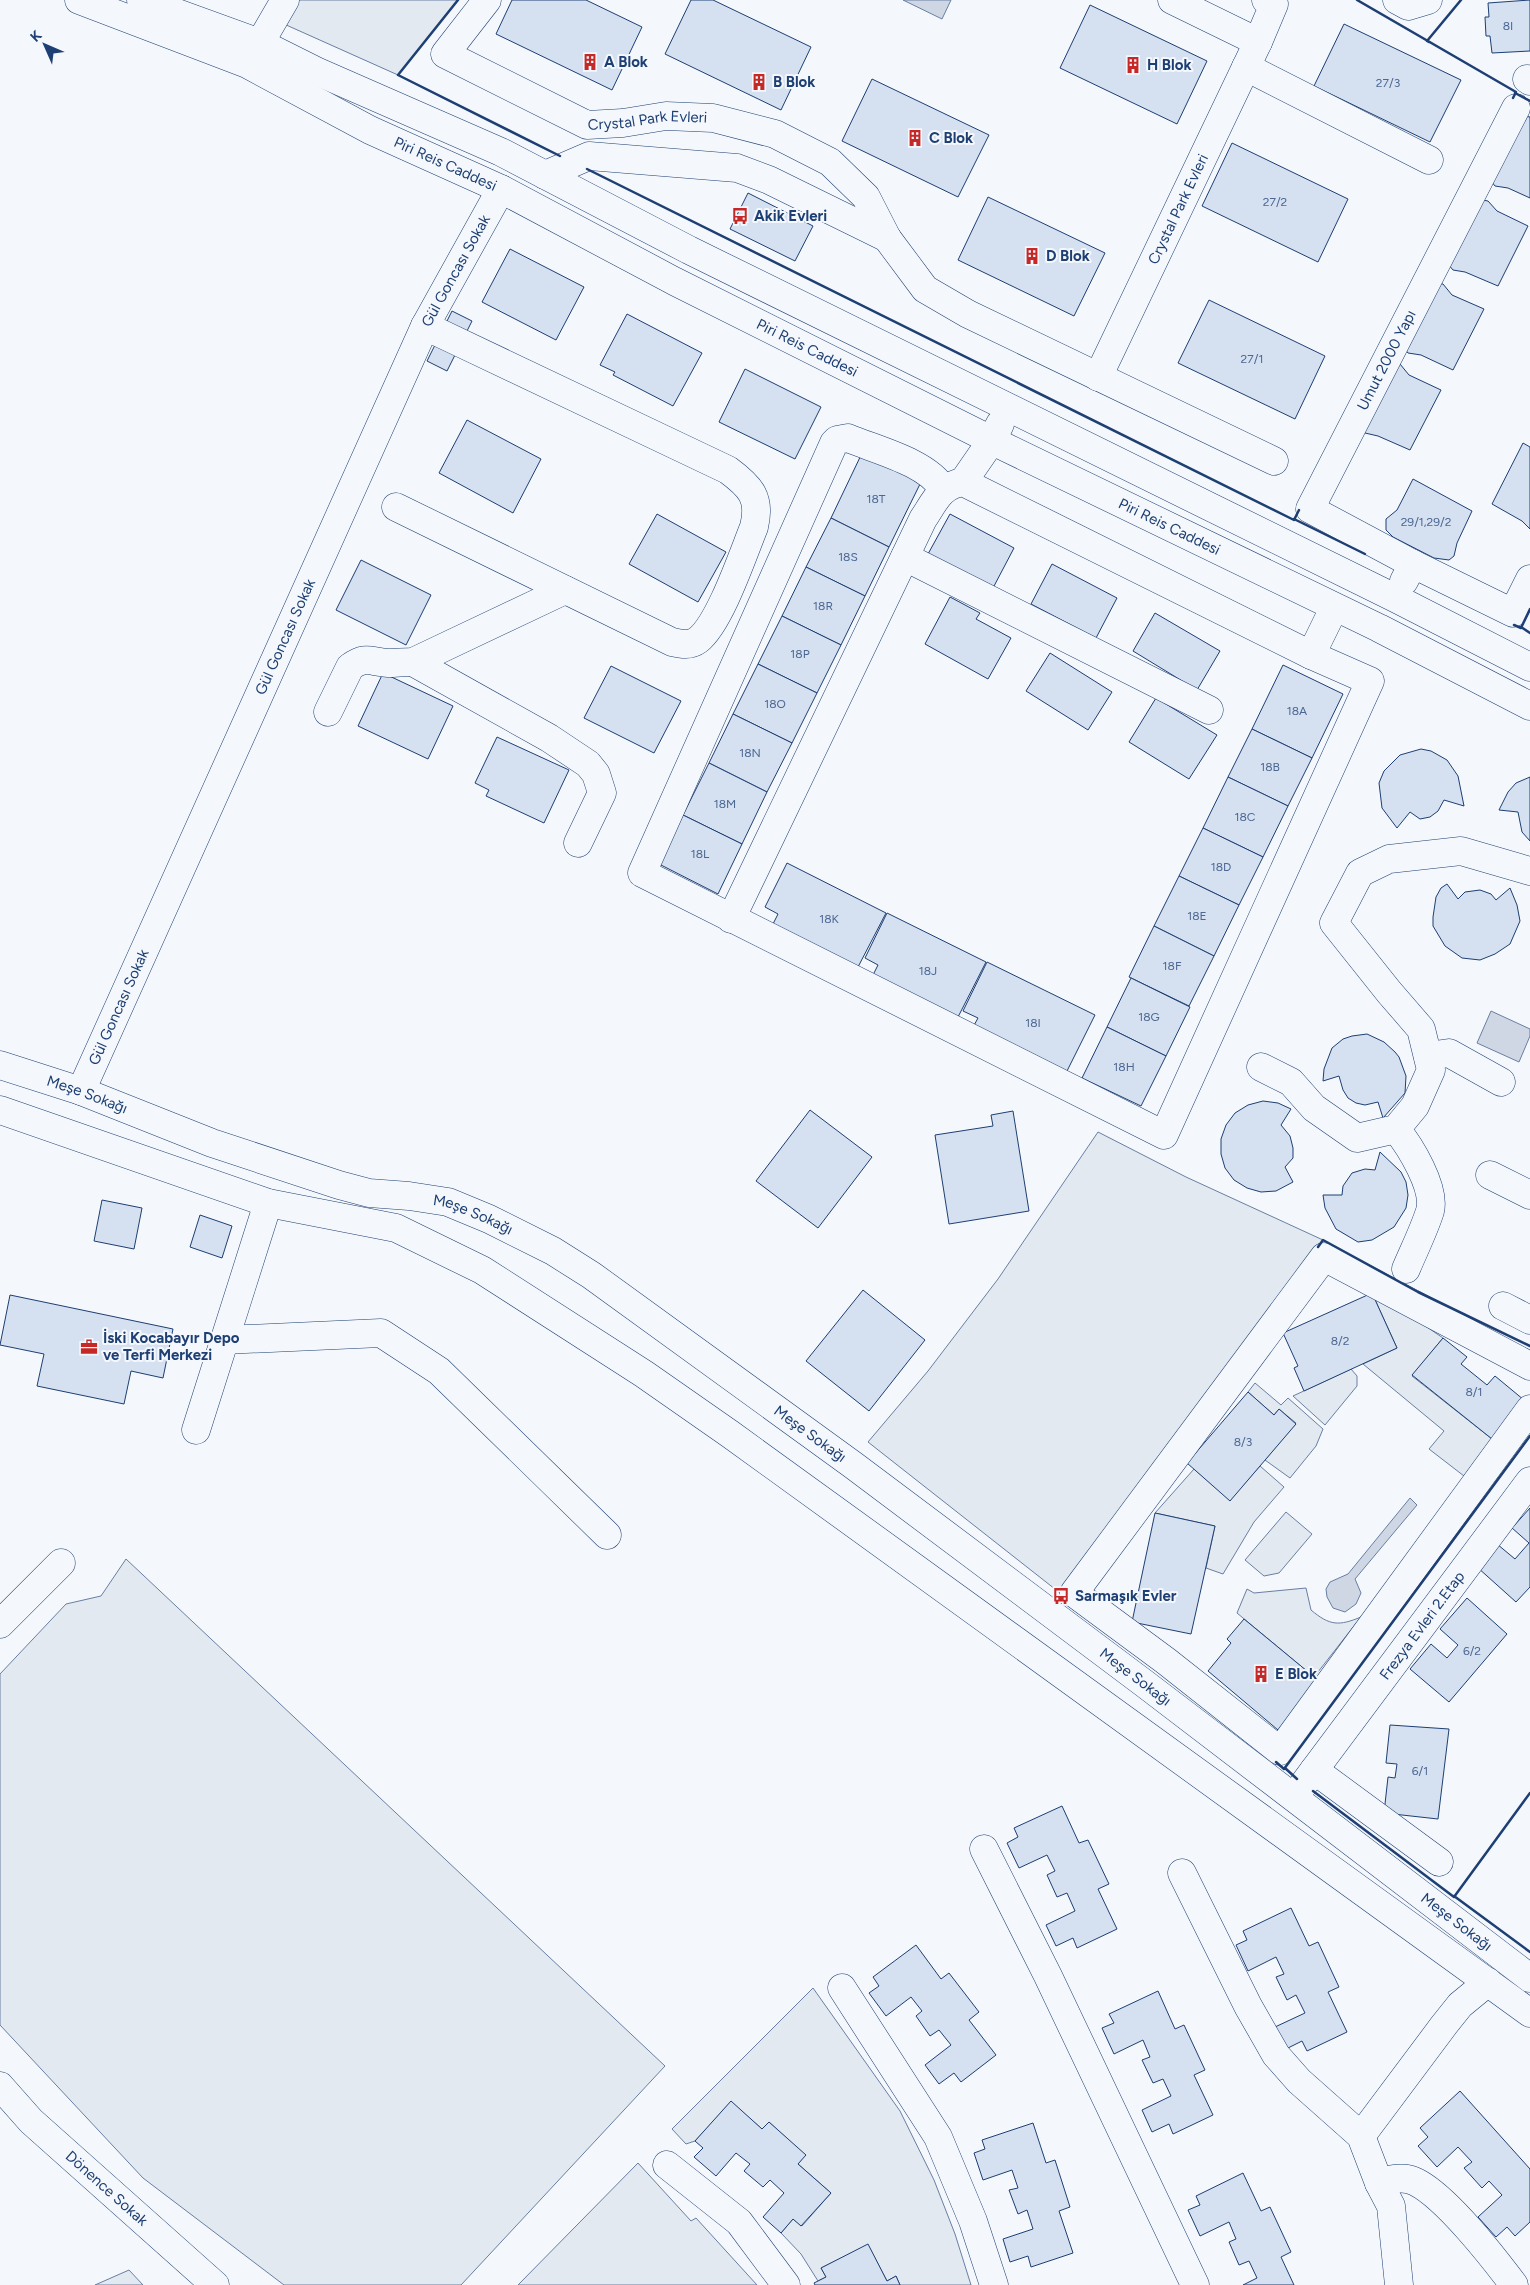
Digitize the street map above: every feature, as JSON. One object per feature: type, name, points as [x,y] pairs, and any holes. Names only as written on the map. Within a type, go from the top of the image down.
[{"type":"street","name":"Piri Reis Caddesi","points":[[79,0],[247,64],[370,130],[501,189],[674,281],[992,440],[1334,608],[1379,628],[1530,706]]},
{"type":"street","points":[[141,0],[260,43],[316,71],[501,152],[689,250],[1396,598],[1530,667]]},
{"type":"street","points":[[260,43],[285,0]]},
{"type":"street","name":"Crystal Park Evleri","points":[[487,0],[445,54],[587,125],[666,116],[694,117],[713,118],[775,134],[830,162],[866,197],[887,238],[925,289],[968,314],[1274,461]]},
{"type":"street","points":[[1172,0],[1258,42]]},
{"type":"street","name":"Crystal Park Evleri","points":[[1098,377],[1258,42],[1274,4],[1266,0]]},
{"type":"street","points":[[1397,0],[1408,6],[1428,0]]},
{"type":"street","points":[[1246,66],[1429,160]]},
{"type":"street","name":"Umut 2000 Yapı","points":[[1516,108],[1310,509],[1413,564],[1512,613],[1530,579]]},
{"type":"street","name":"Crystal Park Evleri","points":[[545,175],[589,156],[737,168],[769,180],[887,238]]},
{"type":"street","name":"Gül Goncası Sokak","points":[[81,1091],[426,326],[501,189]]},
{"type":"street","points":[[396,506],[672,642],[684,645],[697,641],[714,621],[754,527],[758,513],[756,498],[744,481],[728,470],[426,326]]},
{"type":"street","points":[[731,919],[923,519],[992,440],[1007,408]]},
{"type":"street","points":[[848,438],[922,468],[935,478],[1311,655],[1370,681],[1164,1135],[642,873],[832,446],[837,440],[848,438]]},
{"type":"street","points":[[905,557],[1208,710]]},
{"type":"street","points":[[1396,598],[1413,564]]},
{"type":"street","points":[[328,712],[350,667],[356,663],[370,659],[385,663],[412,662],[565,590]]},
{"type":"street","points":[[1311,655],[1334,608]]},
{"type":"street","points":[[412,662],[548,738],[588,764],[596,774],[602,793],[578,843]]},
{"type":"street","points":[[1261,1067],[1291,1082],[1314,1108],[1357,1138],[1396,1129],[1415,1106],[1431,1070],[1421,1029],[1334,923],[1360,873],[1389,859],[1461,851],[1530,871]]},
{"type":"street","points":[[1428,1056],[1449,1053],[1501,1082]]},
{"type":"street","name":"Meşe Sokağı","points":[[0,1065],[81,1091],[212,1142],[339,1185],[369,1193],[409,1196],[448,1202],[489,1219],[553,1251],[591,1274],[853,1465],[1145,1684],[1530,1978]]},
{"type":"street","name":"Meşe Sokağı","points":[[0,1110],[268,1203],[396,1228],[482,1270],[644,1374],[1079,1685],[1530,2013]]},
{"type":"street","points":[[1396,1129],[1407,1142],[1423,1171],[1431,1209],[1406,1269]]},
{"type":"street","points":[[1490,1174],[1530,1195]]},
{"type":"street","points":[[196,1430],[268,1203]]},
{"type":"street","points":[[1530,1366],[1324,1257],[1074,1593],[1166,1661],[1280,1751],[1530,1409]]},
{"type":"street","points":[[1503,1306],[1530,1320]]},
{"type":"street","points":[[224,1340],[381,1332],[439,1371],[607,1535]]},
{"type":"street","name":"Frezya Evleri 2.Etap","points":[[1294,1798],[1530,1481]]},
{"type":"street","points":[[0,1624],[61,1563]]},
{"type":"street","points":[[1145,1684],[1166,1661]]},
{"type":"street","points":[[1314,1770],[1439,1862]]},
{"type":"street","points":[[984,1849],[1048,1976],[1195,2285]]},
{"type":"street","points":[[1182,1873],[1248,2006],[1276,2055],[1300,2081],[1361,2136],[1379,2183],[1391,2206],[1398,2285]]},
{"type":"street","points":[[1361,2136],[1449,2018],[1460,2005],[1488,1982]]},
{"type":"street","points":[[842,1988],[938,2136],[973,2221],[994,2285]]},
{"type":"street","name":"Dönence Sokak","points":[[0,2086],[32,2121],[215,2285]]},
{"type":"street","points":[[667,2166],[739,2222],[786,2285]]},
{"type":"street","points":[[1379,2183],[1394,2178],[1415,2181],[1443,2202],[1514,2285]]},
{"type":"shaded area","points":[[299,0],[458,0],[398,75],[284,24]]},
{"type":"shaded area","points":[[903,0],[951,0],[942,19]]},
{"type":"shaded area","points":[[1491,1011],[1530,1029],[1530,1036],[1519,1062],[1477,1043]]},
{"type":"shaded area","points":[[1098,1132],[1186,1177],[1323,1240],[1060,1593],[868,1442],[928,1371],[998,1279]]},
{"type":"shaded area","points":[[1372,1293],[1377,1293],[1443,1338],[1412,1376],[1492,1439],[1464,1476],[1429,1449],[1444,1431],[1363,1364],[1397,1348]]},
{"type":"shaded area","points":[[1351,1369],[1357,1376],[1357,1386],[1325,1425],[1293,1396]]},
{"type":"shaded area","points":[[1255,1383],[1281,1405],[1288,1398],[1323,1429],[1316,1446],[1290,1478],[1265,1460],[1296,1423],[1279,1409],[1274,1415],[1248,1392]]},
{"type":"shaded area","points":[[1260,1466],[1284,1487],[1254,1522],[1223,1574],[1206,1568],[1215,1526],[1155,1513],[1194,1469],[1230,1500]]},
{"type":"shaded area","points":[[1410,1498],[1417,1505],[1355,1579],[1361,1593],[1356,1604],[1345,1612],[1333,1608],[1327,1597],[1326,1589],[1330,1582],[1348,1574]]},
{"type":"shaded area","points":[[1286,1512],[1312,1534],[1279,1573],[1264,1576],[1245,1560]]},
{"type":"shaded area","points":[[126,1559],[665,2066],[461,2285],[284,2285],[143,2178],[0,2025],[0,1674],[66,1604],[101,1596]]},
{"type":"shaded area","points":[[1306,1588],[1311,1610],[1329,1622],[1341,1623],[1361,1617],[1314,1677],[1237,1613],[1247,1589],[1254,1593]]},
{"type":"shaded area","points":[[813,1988],[900,2111],[934,2180],[955,2234],[971,2285],[900,2285],[896,2276],[887,2281],[868,2245],[821,2268],[826,2277],[818,2281],[801,2254],[781,2233],[793,2219],[802,2226],[831,2193],[798,2164],[805,2155],[769,2122],[762,2129],[731,2102],[695,2141],[686,2144],[672,2129]]},
{"type":"shaded area","points":[[638,2163],[691,2221],[696,2218],[757,2285],[518,2285]]},
{"type":"shaded area","points":[[129,2270],[143,2285],[95,2285]]},
{"type":"building","name":"A Blok","points":[[512,0],[586,0],[642,27],[612,90],[496,34]]},
{"type":"building","name":"B Blok","points":[[691,0],[713,0],[811,47],[781,110],[665,54]]},
{"type":"building","points":[[1530,0],[1530,51],[1492,53],[1490,36],[1486,36],[1485,17],[1489,17],[1488,3]]},
{"type":"building","name":"H Blok","points":[[1090,5],[1207,61],[1177,124],[1060,68]]},
{"type":"building","points":[[1344,24],[1461,80],[1430,142],[1314,86]]},
{"type":"building","name":"C Blok","points":[[872,79],[989,135],[958,197],[842,141]]},
{"type":"building","points":[[1524,116],[1530,117],[1530,198],[1508,188],[1495,186],[1491,181]]},
{"type":"building","points":[[1232,143],[1348,199],[1318,262],[1202,206]]},
{"type":"building","points":[[748,193],[813,226],[795,261],[730,229]]},
{"type":"building","name":"D Blok","points":[[988,197],[1105,253],[1074,316],[958,260]]},
{"type":"building","points":[[1482,200],[1488,201],[1497,211],[1528,226],[1498,286],[1465,272],[1453,270],[1448,264]]},
{"type":"building","points":[[510,249],[584,287],[556,340],[482,302]]},
{"type":"building","points":[[1437,283],[1443,284],[1452,295],[1484,309],[1453,370],[1421,355],[1408,353],[1404,348]]},
{"type":"building","points":[[1209,300],[1325,356],[1295,419],[1178,363]]},
{"type":"building","points":[[452,311],[472,321],[447,371],[427,361]]},
{"type":"building","points":[[627,314],[702,353],[673,406],[613,375],[615,372],[600,365]]},
{"type":"building","points":[[1394,364],[1400,364],[1409,375],[1441,390],[1410,450],[1378,436],[1365,433],[1360,428]]},
{"type":"building","points":[[745,369],[821,407],[795,459],[719,422]]},
{"type":"building","points":[[467,420],[541,459],[513,513],[439,473]]},
{"type":"building","points":[[1523,443],[1530,447],[1530,529],[1522,521],[1492,504]]},
{"type":"building","points":[[863,451],[922,480],[889,547],[831,518]]},
{"type":"building","points":[[1413,479],[1472,511],[1457,543],[1454,556],[1449,560],[1434,558],[1393,537],[1386,530],[1386,519],[1397,510]]},
{"type":"building","points":[[657,514],[726,552],[698,602],[629,564]]},
{"type":"building","points":[[950,514],[1014,548],[993,588],[928,554]]},
{"type":"building","points":[[831,518],[889,547],[865,596],[806,567]]},
{"type":"building","points":[[361,560],[431,595],[406,645],[336,610]]},
{"type":"building","points":[[1052,564],[1117,598],[1096,638],[1031,604]]},
{"type":"building","points":[[806,567],[865,596],[841,645],[782,616]]},
{"type":"building","points":[[950,597],[980,613],[976,619],[1011,638],[988,679],[925,644]]},
{"type":"building","points":[[1155,613],[1220,651],[1197,690],[1133,651]]},
{"type":"building","points":[[782,616],[841,645],[817,693],[758,664]]},
{"type":"building","points":[[1050,653],[1112,692],[1088,730],[1026,691]]},
{"type":"building","points":[[758,664],[817,693],[792,743],[733,714]]},
{"type":"building","points":[[1283,665],[1343,694],[1312,758],[1252,729]]},
{"type":"building","points":[[611,666],[681,701],[654,753],[584,718]]},
{"type":"building","points":[[383,673],[453,706],[428,759],[358,726]]},
{"type":"building","points":[[1156,698],[1217,735],[1189,779],[1129,742]]},
{"type":"building","points":[[733,714],[792,743],[767,792],[709,763]]},
{"type":"building","points":[[1252,729],[1312,758],[1288,806],[1228,777]]},
{"type":"building","points":[[497,737],[569,770],[544,823],[486,796],[489,790],[475,783]]},
{"type":"building","points":[[1421,749],[1431,751],[1447,760],[1458,776],[1464,806],[1444,800],[1438,811],[1430,817],[1420,819],[1410,812],[1397,828],[1382,808],[1379,783],[1384,771],[1400,755]]},
{"type":"building","points":[[709,763],[767,792],[742,844],[683,815]]},
{"type":"building","points":[[1228,777],[1288,806],[1263,857],[1203,828]]},
{"type":"building","points":[[1530,777],[1530,841],[1522,832],[1518,812],[1499,810],[1508,792],[1516,783]]},
{"type":"building","points":[[683,815],[742,844],[718,894],[659,864]]},
{"type":"building","points":[[1203,828],[1263,857],[1239,905],[1179,876]]},
{"type":"building","points":[[787,863],[886,913],[858,967],[773,924],[778,914],[765,907]]},
{"type":"building","points":[[1179,876],[1239,905],[1214,956],[1154,926]]},
{"type":"building","points":[[1447,884],[1458,899],[1465,892],[1480,890],[1491,894],[1496,900],[1510,888],[1517,905],[1520,921],[1510,944],[1495,954],[1480,960],[1462,958],[1445,946],[1433,926],[1433,917],[1436,897],[1441,888]]},
{"type":"building","points":[[887,913],[986,962],[957,1019],[872,977],[878,965],[865,958]]},
{"type":"building","points":[[1154,926],[1214,956],[1189,1006],[1129,977]]},
{"type":"building","points":[[987,962],[1095,1015],[1065,1075],[972,1029],[978,1018],[963,1011]]},
{"type":"building","points":[[1131,978],[1190,1007],[1166,1056],[1107,1027]]},
{"type":"building","points":[[1107,1027],[1166,1056],[1141,1106],[1082,1078]]},
{"type":"building","points":[[1367,1034],[1384,1042],[1395,1052],[1399,1057],[1406,1076],[1405,1093],[1383,1118],[1378,1102],[1365,1105],[1356,1103],[1348,1098],[1343,1090],[1339,1076],[1323,1081],[1324,1069],[1332,1048],[1343,1039]]},
{"type":"building","points":[[1263,1101],[1278,1103],[1291,1109],[1281,1125],[1290,1136],[1293,1148],[1293,1158],[1285,1167],[1293,1182],[1276,1191],[1261,1192],[1247,1188],[1234,1180],[1225,1168],[1221,1154],[1221,1139],[1226,1125],[1235,1113],[1248,1105]]},
{"type":"building","points":[[810,1110],[872,1157],[818,1228],[756,1181]]},
{"type":"building","points":[[1013,1111],[1029,1211],[949,1224],[935,1135],[993,1126],[991,1115]]},
{"type":"building","points":[[1380,1152],[1401,1172],[1406,1182],[1408,1195],[1406,1208],[1394,1227],[1372,1240],[1358,1242],[1336,1229],[1325,1208],[1323,1195],[1342,1195],[1343,1186],[1352,1173],[1365,1169],[1375,1170]]},
{"type":"building","points":[[102,1200],[142,1208],[134,1249],[94,1241]]},
{"type":"building","points":[[200,1215],[232,1226],[222,1258],[190,1247]]},
{"type":"building","points":[[863,1290],[925,1340],[869,1411],[806,1361]]},
{"type":"building","points":[[1372,1293],[1397,1348],[1304,1391],[1294,1368],[1298,1366],[1283,1333]]},
{"type":"building","points":[[10,1295],[173,1329],[163,1378],[131,1371],[124,1404],[37,1386],[44,1354],[0,1345]]},
{"type":"building","points":[[1443,1338],[1467,1357],[1461,1364],[1487,1385],[1495,1376],[1524,1400],[1492,1439],[1412,1375]]},
{"type":"building","points":[[1248,1392],[1274,1415],[1279,1409],[1296,1424],[1230,1501],[1187,1463]]},
{"type":"building","points":[[1530,1508],[1530,1587],[1516,1602],[1477,1567],[1497,1544],[1515,1559],[1529,1543],[1512,1528]]},
{"type":"building","points":[[1155,1513],[1215,1526],[1191,1634],[1132,1622]]},
{"type":"building","points":[[1467,1598],[1507,1634],[1449,1702],[1410,1669],[1431,1644],[1447,1658],[1458,1645],[1440,1629]]},
{"type":"building","name":"E Blok","points":[[1244,1619],[1319,1681],[1278,1730],[1208,1671],[1231,1643],[1227,1639]]},
{"type":"building","points":[[1390,1725],[1449,1729],[1438,1819],[1384,1813],[1388,1777],[1395,1778],[1397,1764],[1386,1763]]},
{"type":"building","points":[[1062,1806],[1079,1843],[1088,1840],[1109,1884],[1098,1889],[1117,1929],[1077,1948],[1073,1938],[1056,1946],[1046,1925],[1075,1911],[1067,1893],[1057,1897],[1047,1875],[1055,1871],[1047,1855],[1019,1868],[1007,1843],[1018,1837],[1014,1828]]},
{"type":"building","points":[[1291,1908],[1309,1946],[1318,1942],[1339,1987],[1328,1992],[1347,2032],[1307,2051],[1302,2041],[1286,2049],[1275,2027],[1305,2013],[1296,1995],[1287,2000],[1276,1977],[1284,1974],[1276,1957],[1248,1971],[1236,1945],[1247,1940],[1243,1931]]},
{"type":"building","points":[[916,1945],[941,1979],[949,1973],[979,2012],[969,2020],[996,2055],[961,2082],[954,2073],[939,2084],[925,2065],[951,2045],[939,2030],[930,2036],[916,2016],[922,2011],[911,1997],[886,2016],[869,1993],[879,1986],[873,1977]]},
{"type":"building","points":[[1158,1991],[1175,2029],[1184,2025],[1205,2070],[1194,2075],[1213,2115],[1173,2134],[1169,2124],[1152,2132],[1142,2110],[1171,2096],[1163,2079],[1153,2083],[1142,2060],[1150,2057],[1143,2040],[1114,2054],[1102,2028],[1114,2023],[1109,2014]]},
{"type":"building","points":[[1460,2091],[1530,2169],[1530,2222],[1515,2236],[1507,2227],[1496,2237],[1478,2217],[1502,2195],[1489,2181],[1482,2188],[1464,2168],[1472,2162],[1458,2147],[1437,2167],[1418,2146],[1428,2137],[1420,2128]]},
{"type":"building","points":[[731,2101],[762,2129],[769,2122],[806,2155],[798,2164],[831,2193],[801,2226],[793,2219],[781,2233],[763,2217],[784,2193],[770,2180],[763,2187],[744,2171],[750,2164],[736,2153],[716,2176],[694,2157],[703,2148],[695,2141]]},
{"type":"building","points":[[1033,2123],[1046,2163],[1055,2160],[1070,2207],[1059,2211],[1073,2253],[1031,2267],[1028,2256],[1010,2262],[1003,2239],[1033,2229],[1027,2210],[1018,2214],[1009,2190],[1018,2188],[1012,2170],[983,2180],[974,2153],[985,2149],[982,2140]]},
{"type":"building","points":[[1243,2173],[1261,2211],[1270,2207],[1291,2252],[1281,2257],[1294,2285],[1243,2285],[1257,2278],[1249,2261],[1239,2265],[1229,2242],[1236,2239],[1229,2222],[1200,2236],[1188,2210],[1200,2205],[1196,2196]]},
{"type":"building","points":[[868,2244],[887,2281],[896,2276],[900,2285],[815,2285],[814,2283],[826,2277],[821,2268]]},
{"type":"wall","points":[[458,0],[398,75],[560,156]]},
{"type":"wall","points":[[1357,0],[1516,92],[1513,98]]},
{"type":"wall","points":[[1429,42],[1427,41],[1461,0]]},
{"type":"wall","points":[[1515,93],[1530,101]]},
{"type":"wall","points":[[587,169],[1294,520],[1299,510]]},
{"type":"wall","points":[[1294,519],[1365,554]]},
{"type":"wall","points":[[1514,625],[1521,628],[1530,609]]},
{"type":"wall","points":[[1521,627],[1530,633]]},
{"type":"wall","points":[[1318,1247],[1323,1240],[1418,1292],[1530,1346]]},
{"type":"wall","points":[[1276,1762],[1284,1769],[1530,1436]]},
{"type":"wall","points":[[1285,1768],[1297,1779]]},
{"type":"wall","points":[[1313,1791],[1454,1897],[1530,1793]]},
{"type":"wall","points":[[1454,1896],[1530,1952]]},
{"type":"place","name":"A Blok","points":[[590,62]]},
{"type":"place","name":"H Blok","points":[[1133,65]]},
{"type":"place","name":"B Blok","points":[[759,82]]},
{"type":"place","name":"C Blok","points":[[915,138]]},
{"type":"place","name":"Akik Evleri","points":[[740,216]]},
{"type":"place","name":"D Blok","points":[[1032,256]]},
{"type":"place","name":"İski Kocabayır Depo ve Terfi Merkezi","points":[[89,1347]]},
{"type":"place","name":"Sarmaşık Evler","points":[[1061,1596]]},
{"type":"place","name":"E Blok","points":[[1261,1674]]}]
